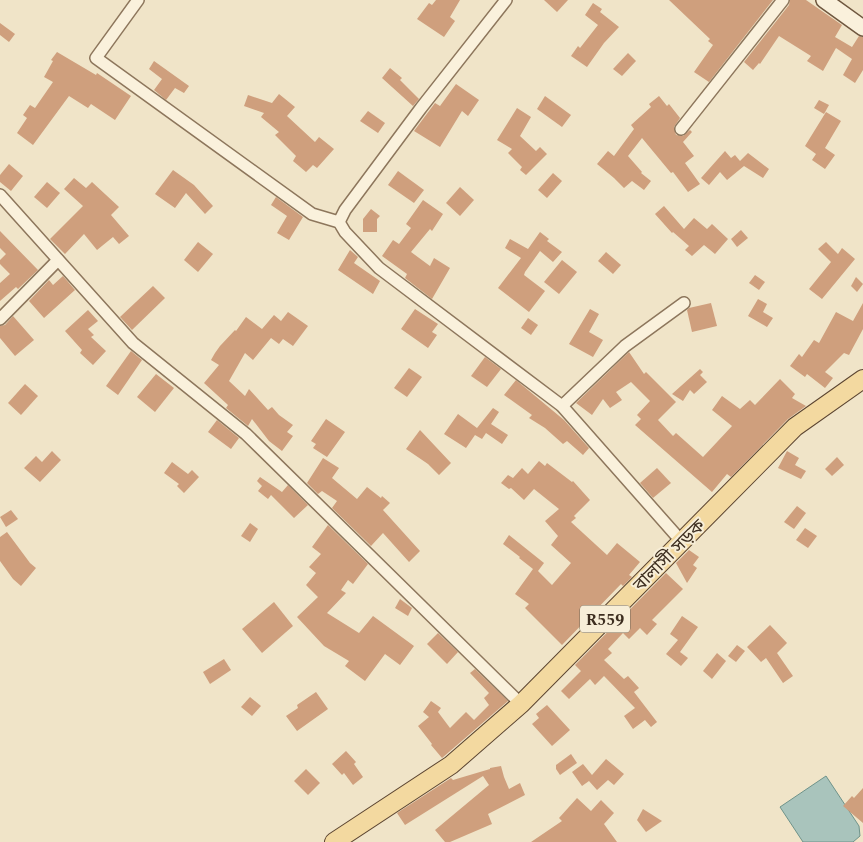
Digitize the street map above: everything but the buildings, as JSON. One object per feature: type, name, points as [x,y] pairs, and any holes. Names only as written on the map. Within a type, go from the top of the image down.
[{"type":"main road","points":[[824,0],[863,28]]},
{"type":"main road","name":"বালাসী সড়ক","points":[[334,842],[451,765],[521,704],[795,427],[863,379]]},
{"type":"street","points":[[138,0],[96,58],[312,214],[339,222],[345,232],[379,268],[562,406],[682,542]]},
{"type":"street","points":[[339,222],[345,210],[415,116],[506,0]]},
{"type":"street","points":[[682,129],[783,0]]},
{"type":"street","points":[[0,196],[133,343],[246,434],[521,704]]},
{"type":"street","points":[[0,319],[58,260]]},
{"type":"street","points":[[562,406],[625,346],[684,303]]},
{"type":"water","points":[[826,776],[859,826],[860,836],[853,842],[803,842],[780,807]]}]
